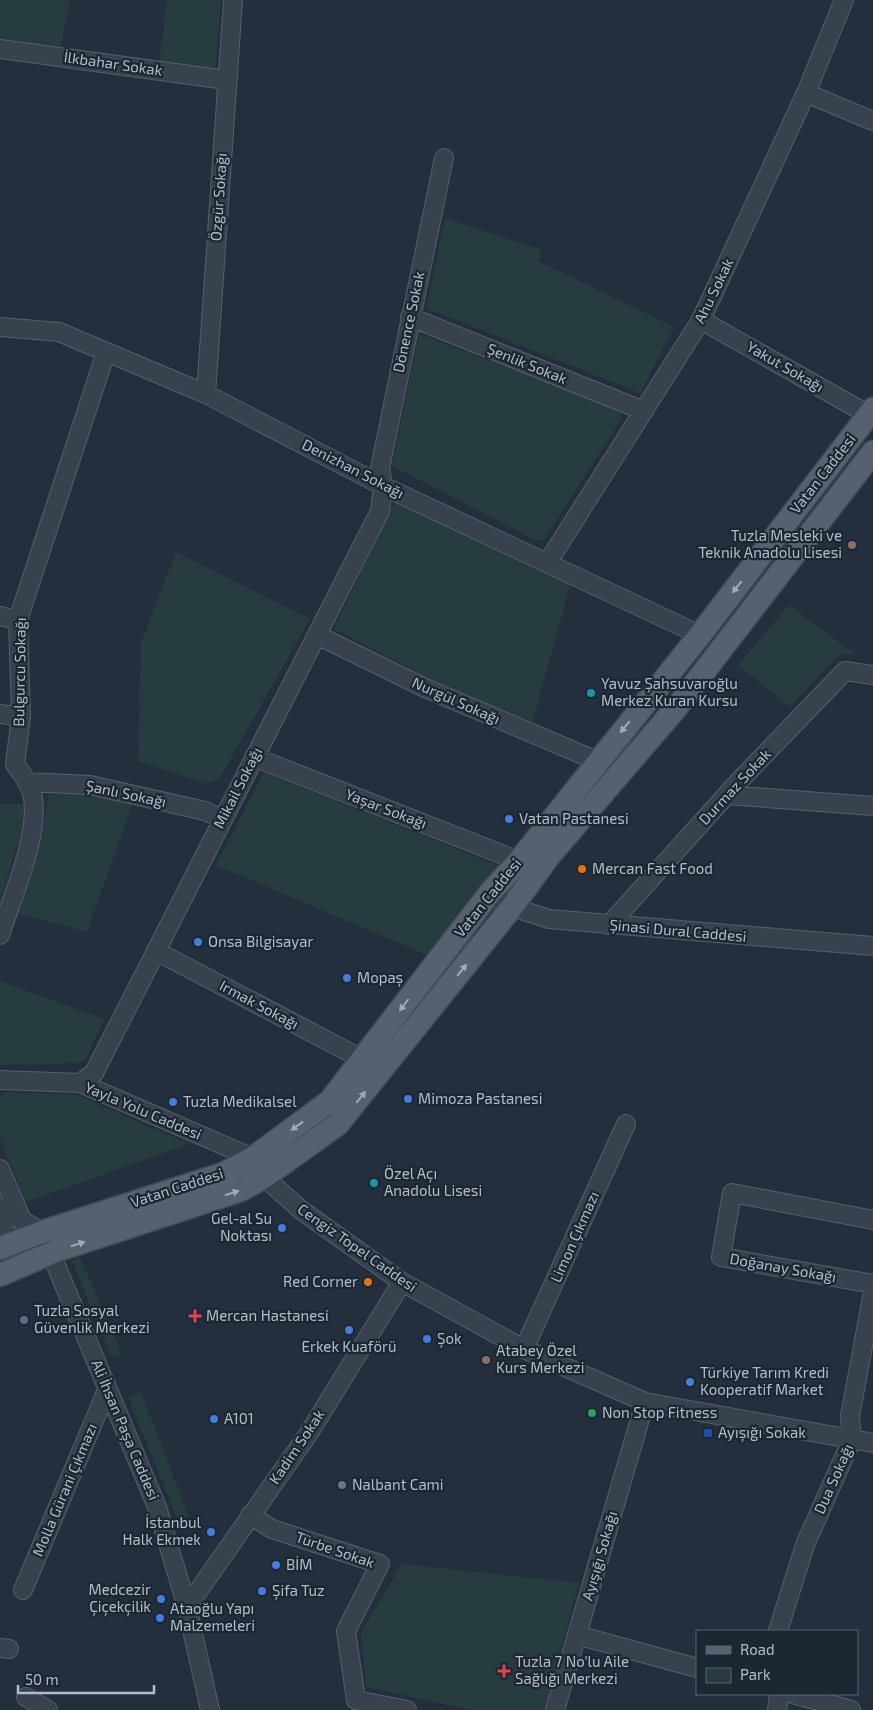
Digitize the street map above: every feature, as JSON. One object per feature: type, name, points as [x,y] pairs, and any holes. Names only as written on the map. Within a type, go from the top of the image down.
[{"type":"main road","name":"Vatan Caddesi","points":[[5,1246],[42,1232],[223,1174],[253,1158],[330,1101],[489,894],[519,861],[597,761],[700,635],[871,412]]},
{"type":"main road","name":"Vatan Caddesi","points":[[0,1275],[51,1253],[241,1190],[264,1177],[338,1124],[512,907],[549,856],[676,708],[873,452]]},
{"type":"street","name":"Özgür Sokağı","points":[[206,394],[226,80],[234,0]]},
{"type":"street","name":"Ahu Sokak","points":[[548,562],[702,320],[806,93],[844,0]]},
{"type":"street","name":"İlkbahar Sokak","points":[[0,48],[226,80]]},
{"type":"street","points":[[806,93],[873,121]]},
{"type":"street","name":"Dönence Sokak","points":[[383,486],[380,468],[444,158]]},
{"type":"street","name":"Şenlik Sokak","points":[[410,317],[644,411]]},
{"type":"street","name":"Yakut Sokağı","points":[[702,320],[871,412]]},
{"type":"street","name":"Denizhan Sokağı","points":[[1,330],[59,332],[206,394],[383,486],[700,635]]},
{"type":"street","name":"Bulgurcu Sokağı","points":[[0,935],[33,828],[32,797],[27,782],[15,764],[22,716],[18,620],[106,352]]},
{"type":"street","name":"Mikail Sokağı","points":[[80,1083],[94,1073],[380,511],[383,486]]},
{"type":"street","points":[[0,616],[18,620]]},
{"type":"street","name":"Nurgül Sokağı","points":[[317,635],[423,688],[597,761]]},
{"type":"street","name":"Durmaz Sokak","points":[[609,926],[727,795],[845,671],[873,676]]},
{"type":"street","points":[[0,714],[22,716]]},
{"type":"street","name":"Yaşar Sokağı","points":[[254,757],[519,861]]},
{"type":"street","name":"Şanlı Sokağı","points":[[27,782],[90,785],[205,811],[222,819]]},
{"type":"street","points":[[727,795],[873,806]]},
{"type":"street","name":"Şinasi Dural Caddesi","points":[[489,894],[512,907],[549,919],[609,926],[873,946]]},
{"type":"street","name":"Irmak Sokağı","points":[[156,951],[362,1059]]},
{"type":"street","name":"Yayla Yolu Caddesi","points":[[0,1080],[80,1083],[253,1158]]},
{"type":"street","name":"Limon Çıkmazı","points":[[524,1349],[626,1124]]},
{"type":"street","name":"Cengiz Topel Caddesi","points":[[253,1158],[264,1177],[301,1210],[402,1282],[524,1349],[645,1402],[873,1443]]},
{"type":"street","points":[[0,1169],[22,1220]]},
{"type":"street","name":"Doğanay Sokağı","points":[[873,1220],[732,1193],[721,1257],[873,1284]]},
{"type":"street","points":[[0,1208],[42,1232]]},
{"type":"street","points":[[0,1220],[5,1246]]},
{"type":"street","name":"Ali İhsan Paşa Caddesi","points":[[42,1232],[157,1507],[187,1607],[210,1710]]},
{"type":"street","name":"Kadim Sokak","points":[[187,1607],[309,1433],[402,1282]]},
{"type":"street","name":"Dua Sokağı","points":[[778,1630],[805,1546],[852,1439],[850,1416],[873,1292]]},
{"type":"street","name":"Molla Gürani Çıkmazı","points":[[23,1590],[107,1390]]},
{"type":"street","name":"Ayışığı Sokağı","points":[[555,1710],[645,1402]]},
{"type":"street","name":"Türbe Sokak","points":[[250,1515],[272,1529],[380,1564],[346,1632],[356,1700],[407,1710]]},
{"type":"street","points":[[577,1635],[696,1668]]},
{"type":"street","points":[[777,1710],[779,1695]]},
{"type":"street","points":[[797,1695],[851,1710]]},
{"type":"street","points":[[26,1698],[48,1710]]},
{"type":"green space","points":[[0,0],[70,0],[60,51],[0,43]]},
{"type":"green space","points":[[167,0],[221,0],[215,69],[210,70],[159,63]]},
{"type":"green space","points":[[445,218],[542,250],[538,261],[674,327],[640,393],[426,308]]},
{"type":"green space","points":[[419,334],[620,410],[622,418],[544,540],[535,540],[392,466]]},
{"type":"green space","points":[[395,500],[533,567],[571,582],[532,724],[427,677],[334,629]]},
{"type":"green space","points":[[176,552],[310,619],[219,779],[206,784],[138,761],[141,643]]},
{"type":"green space","points":[[789,605],[856,655],[839,654],[790,707],[738,665]]},
{"type":"green space","points":[[264,772],[499,866],[429,956],[216,865]]},
{"type":"green space","points":[[49,793],[94,795],[132,805],[87,932],[16,913],[43,829]]},
{"type":"green space","points":[[0,804],[24,804],[22,830],[0,901]]},
{"type":"green space","points":[[0,981],[104,1019],[86,1059],[76,1063],[0,1065]]},
{"type":"green space","points":[[7,1092],[75,1094],[189,1144],[26,1202],[0,1139],[0,1096]]},
{"type":"green space","points":[[80,1257],[122,1354],[112,1357],[72,1261]]},
{"type":"green space","points":[[141,1392],[189,1517],[178,1521],[128,1397]]},
{"type":"green space","points":[[402,1564],[579,1583],[545,1710],[472,1710],[366,1687],[361,1633]]},
{"type":"place","name":"Tuzla Mesleki ve Teknik Anadolu Lisesi","points":[[852,545]]},
{"type":"place","name":"Yavuz Şahsuvaroğlu Merkez Kuran Kursu","points":[[591,693]]},
{"type":"place","name":"Vatan Pastanesi","points":[[509,819]]},
{"type":"place","name":"Mercan Fast Food","points":[[582,869]]},
{"type":"place","name":"Onsa Bilgisayar","points":[[198,942]]},
{"type":"place","name":"Mopaş","points":[[347,978]]},
{"type":"place","name":"Mimoza Pastanesi","points":[[408,1099]]},
{"type":"place","name":"Tuzla Medikalsel","points":[[173,1102]]},
{"type":"place","name":"Özel Açı Anadolu Lisesi","points":[[374,1183]]},
{"type":"place","name":"Gel-al Su Noktası","points":[[282,1228]]},
{"type":"place","name":"Red Corner","points":[[368,1282]]},
{"type":"place","name":"Mercan Hastanesi","points":[[195,1316]]},
{"type":"place","name":"Tuzla Sosyal Güvenlik Merkezi","points":[[24,1320]]},
{"type":"place","name":"Erkek Kuaförü","points":[[349,1330]]},
{"type":"place","name":"Şok","points":[[427,1339]]},
{"type":"place","name":"Atabey Özel Kurs Merkezi","points":[[486,1360]]},
{"type":"place","name":"Türkiye Tarım Kredi Kooperatif Market","points":[[690,1382]]},
{"type":"place","name":"Non Stop Fitness","points":[[592,1413]]},
{"type":"place","name":"A101","points":[[214,1419]]},
{"type":"place","name":"Ayışığı Sokak","points":[[708,1433]]},
{"type":"place","name":"Nalbant Cami","points":[[342,1485]]},
{"type":"place","name":"İstanbul Halk Ekmek","points":[[211,1532]]},
{"type":"place","name":"BİM","points":[[276,1565]]},
{"type":"place","name":"Şifa Tuz","points":[[262,1591]]},
{"type":"place","name":"Medcezir Çiçekçilik","points":[[161,1599]]},
{"type":"place","name":"Ataoğlu Yapı Malzemeleri","points":[[160,1618]]},
{"type":"place","name":"Tuzla 7 No'lu Aile Sağlığı Merkezi","points":[[504,1671]]}]
